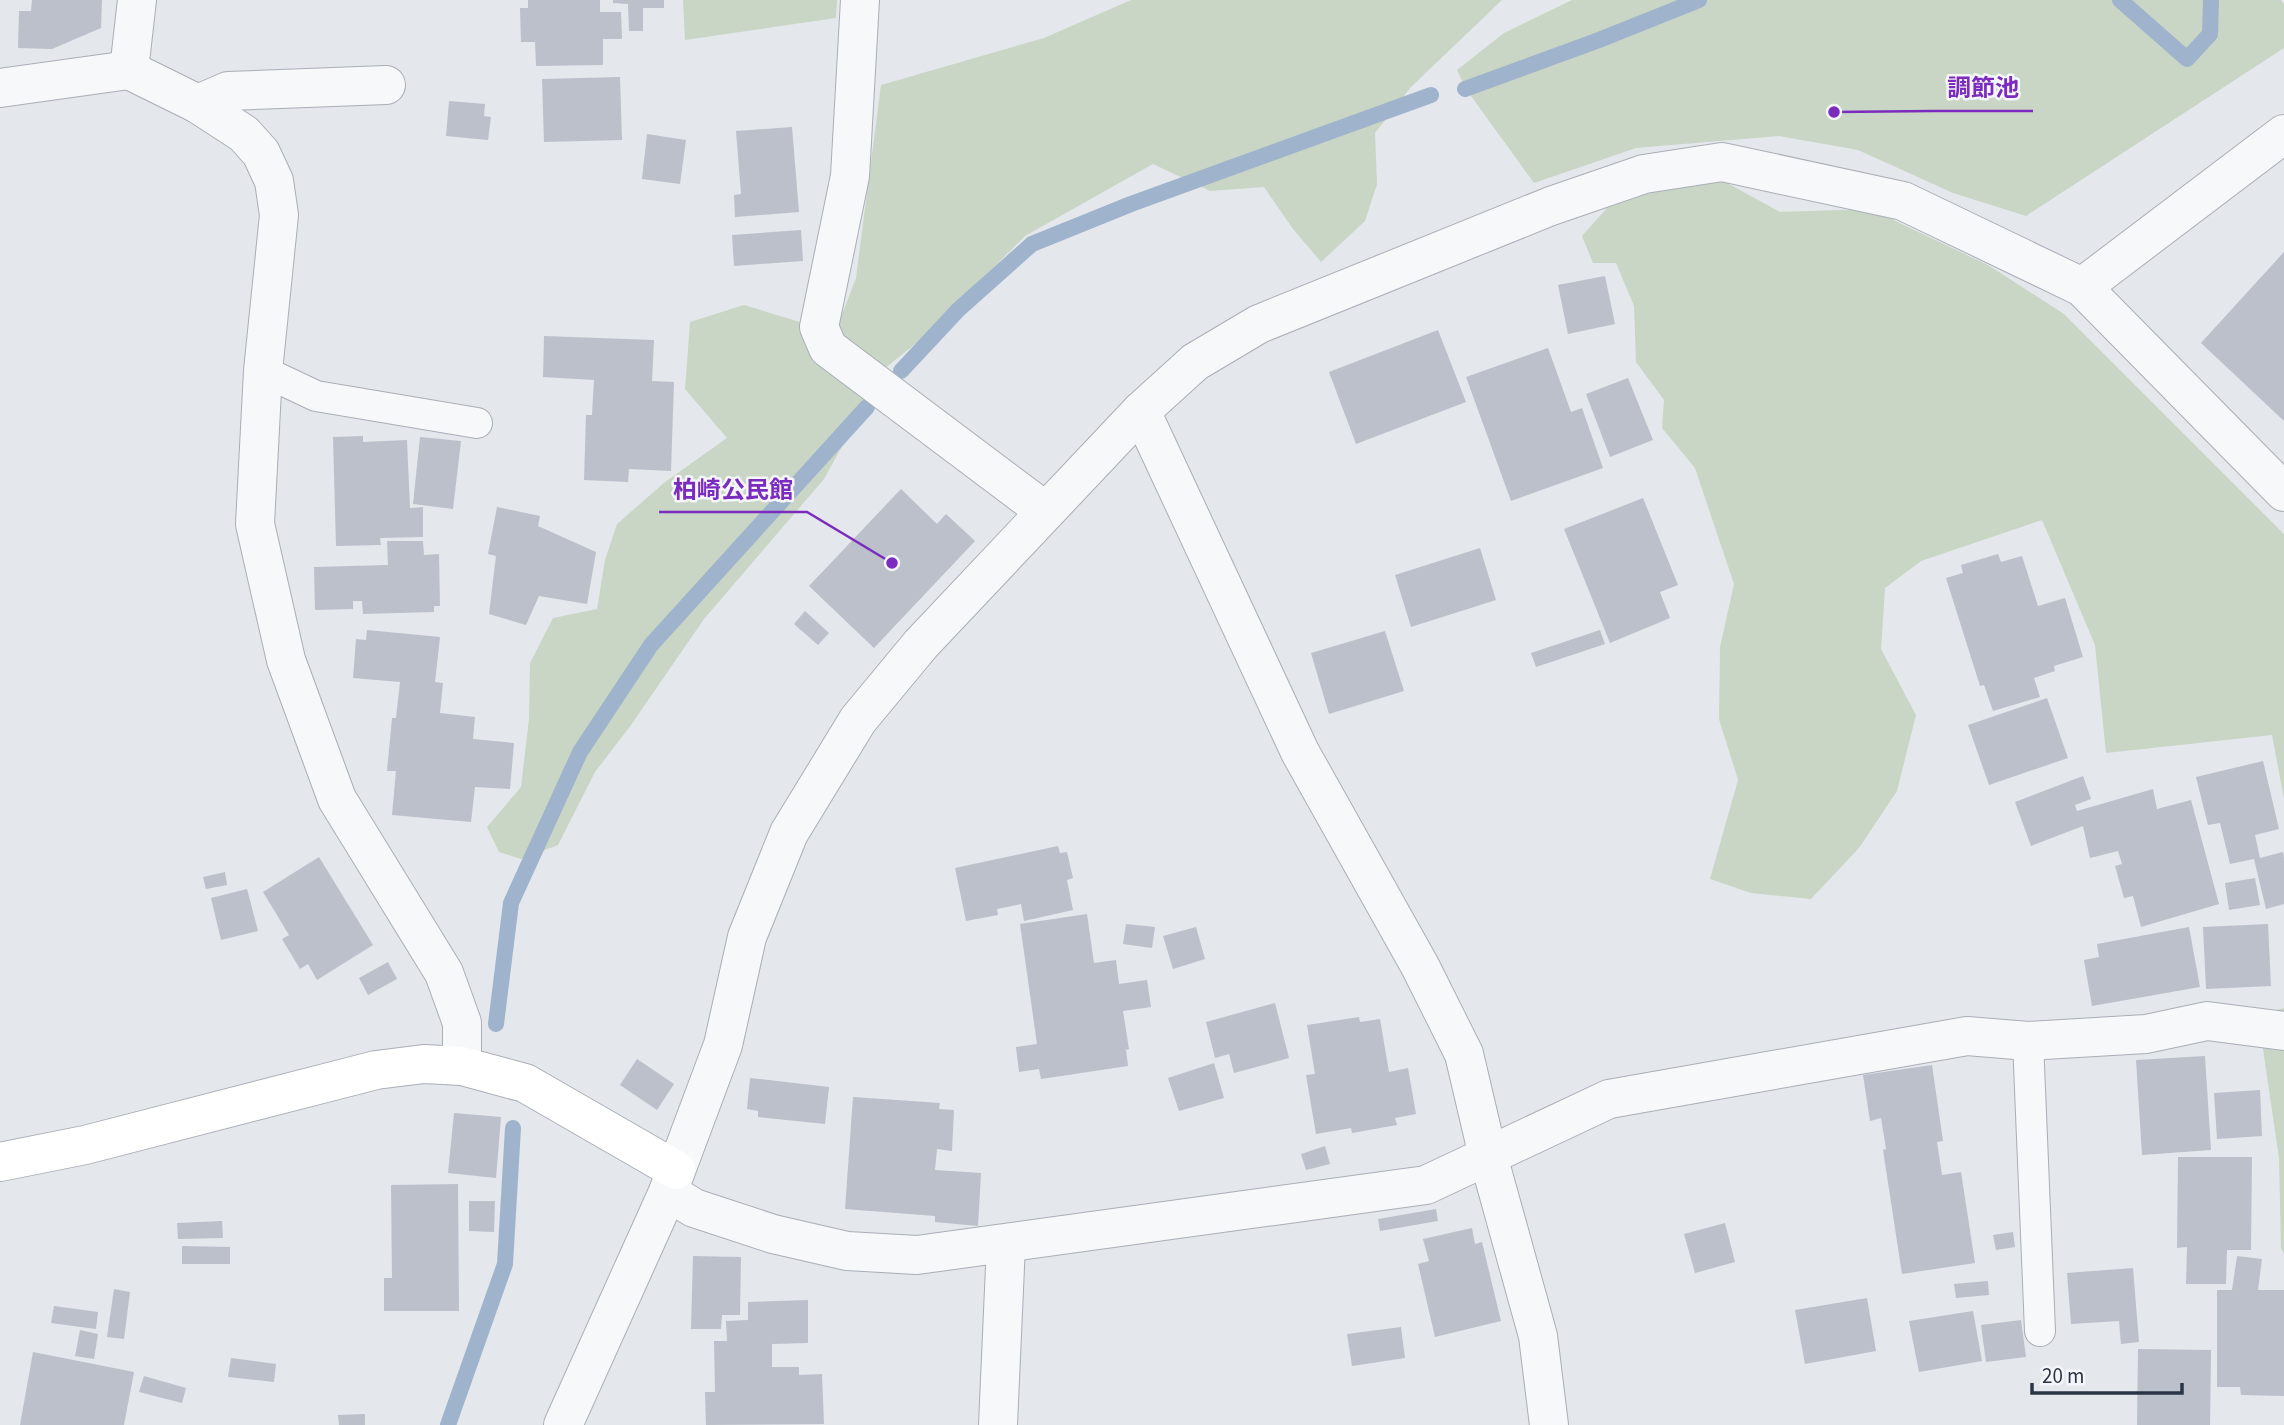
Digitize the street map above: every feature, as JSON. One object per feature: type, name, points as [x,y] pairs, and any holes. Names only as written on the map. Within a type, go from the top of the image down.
[{"type":"street","points":[[129,70],[137,0]]},
{"type":"street","points":[[860,0],[850,176],[819,327],[828,348],[1045,511]]},
{"type":"street","points":[[0,88],[129,70],[198,104],[244,134],[261,153],[274,181],[279,215],[263,371],[255,524],[286,660],[337,800],[448,984],[462,1023],[461,1066]]},
{"type":"street","points":[[198,104],[228,91],[386,85]]},
{"type":"street","points":[[2082,287],[2284,134]]},
{"type":"street","points":[[563,1425],[672,1181],[723,1045],[747,937],[789,833],[858,720],[921,644],[1141,411],[1195,362],[1259,324],[1551,206],[1644,174],[1722,162],[1903,201],[2082,287],[2284,492]]},
{"type":"street","points":[[1141,411],[1300,752],[1420,966],[1464,1054],[1488,1156],[1538,1336],[1549,1425]]},
{"type":"street","points":[[0,1162],[85,1145],[376,1070],[424,1064],[461,1066],[525,1083],[672,1181],[694,1208],[773,1234],[847,1251],[917,1255],[1426,1185],[1609,1099],[1967,1036],[2028,1041],[2146,1034],[2207,1021],[2284,1031]]},
{"type":"street","points":[[998,1425],[1006,1244]]},
{"type":"lane","points":[[263,371],[316,396],[477,423]]},
{"type":"lane","points":[[2028,1041],[2040,1331]]},
{"type":"green space","points":[[683,0],[837,0],[836,18],[685,40]]},
{"type":"green space","points":[[1131,0],[1502,0],[1411,87],[1375,133],[1377,184],[1365,221],[1321,262],[1293,229],[1264,187],[1210,191],[1153,164],[1025,236],[925,336],[884,369],[836,330],[856,278],[881,85],[1044,38]]},
{"type":"green space","points":[[1572,0],[2281,0],[2284,4],[2284,48],[2026,216],[1953,193],[1858,150],[1779,136],[1636,148],[1534,183],[1466,89],[1457,70],[1504,33]]},
{"type":"green space","points":[[1718,178],[1780,212],[1870,209],[1988,265],[2064,314],[2284,534],[2284,799],[2272,735],[2106,753],[2095,645],[2042,520],[1921,561],[1885,588],[1881,649],[1916,715],[1897,791],[1859,848],[1811,899],[1751,893],[1710,879],[1738,780],[1719,719],[1720,647],[1734,584],[1695,468],[1662,428],[1664,400],[1636,362],[1634,306],[1616,263],[1593,263],[1582,236],[1607,208],[1654,192]]},
{"type":"green space","points":[[744,305],[803,323],[872,392],[824,479],[704,619],[595,772],[558,845],[521,859],[499,852],[487,827],[521,787],[529,719],[530,663],[553,618],[597,609],[605,560],[617,524],[665,482],[727,438],[685,389],[690,322]]},
{"type":"green space","points":[[2284,1008],[2284,1254],[2281,1248],[2279,1158],[2258,1015]]},
{"type":"building","points":[[32,0],[102,0],[101,28],[52,49],[18,48],[19,11],[31,11]]},
{"type":"building","points":[[528,0],[600,0],[600,12],[621,12],[622,39],[603,39],[603,65],[536,66],[535,42],[521,42],[520,8],[528,8]]},
{"type":"building","points":[[613,0],[664,0],[664,8],[643,8],[643,31],[629,31],[628,4],[613,3]]},
{"type":"building","points":[[620,77],[622,140],[544,142],[542,79]]},
{"type":"building","points":[[449,101],[485,104],[484,116],[491,117],[488,140],[446,136]]},
{"type":"building","points":[[792,127],[799,212],[735,217],[734,195],[741,194],[736,131]]},
{"type":"building","points":[[647,134],[686,140],[680,184],[642,179]]},
{"type":"building","points":[[801,230],[803,261],[734,266],[732,235]]},
{"type":"building","points":[[2284,252],[2284,421],[2201,343]]},
{"type":"building","points":[[1605,276],[1615,324],[1568,334],[1558,285]]},
{"type":"building","points":[[1438,330],[1466,402],[1356,444],[1329,372]]},
{"type":"building","points":[[544,336],[654,340],[652,381],[674,382],[671,471],[629,469],[628,482],[584,480],[586,415],[592,415],[594,380],[543,377]]},
{"type":"building","points":[[1548,348],[1571,412],[1582,408],[1603,468],[1511,501],[1466,377]]},
{"type":"building","points":[[1628,378],[1653,440],[1610,457],[1586,394]]},
{"type":"building","points":[[363,436],[363,442],[407,440],[410,508],[423,507],[423,537],[380,538],[381,545],[336,546],[333,437]]},
{"type":"building","points":[[420,437],[461,441],[453,509],[413,504]]},
{"type":"building","points":[[901,489],[937,524],[946,514],[975,541],[874,648],[809,586]]},
{"type":"building","points":[[1643,498],[1678,585],[1660,592],[1670,618],[1610,643],[1564,529]]},
{"type":"building","points":[[497,507],[540,516],[538,526],[596,552],[587,604],[539,596],[526,625],[489,614],[496,556],[488,554]]},
{"type":"building","points":[[387,541],[423,541],[424,555],[439,554],[440,606],[434,606],[434,612],[363,614],[362,601],[353,601],[353,609],[315,610],[314,567],[388,565]]},
{"type":"building","points":[[1480,548],[1496,600],[1411,627],[1395,575]]},
{"type":"building","points":[[1998,554],[2001,562],[2022,556],[2038,606],[2065,598],[2083,657],[2054,666],[2055,671],[2034,678],[2040,697],[1993,711],[1984,685],[1980,686],[1946,578],[1963,573],[1961,565]]},
{"type":"building","points":[[805,611],[829,633],[818,645],[794,624]]},
{"type":"building","points":[[367,630],[440,637],[435,682],[443,683],[440,713],[475,717],[473,739],[514,743],[510,789],[475,787],[471,822],[392,815],[396,771],[387,771],[392,718],[396,718],[400,682],[353,678],[356,639],[366,640]]},
{"type":"building","points":[[1600,630],[1605,644],[1536,667],[1531,653]]},
{"type":"building","points":[[1385,631],[1404,691],[1329,714],[1311,653]]},
{"type":"building","points":[[2047,698],[2068,758],[1989,785],[1968,725]]},
{"type":"building","points":[[2263,761],[2279,829],[2255,835],[2260,858],[2283,852],[2284,858],[2284,904],[2266,909],[2254,859],[2230,864],[2220,823],[2208,825],[2196,777]]},
{"type":"building","points":[[2083,776],[2091,799],[2075,805],[2077,811],[2153,789],[2157,809],[2191,800],[2219,904],[2141,927],[2133,896],[2124,898],[2115,866],[2122,864],[2118,851],[2090,858],[2083,826],[2031,846],[2015,802]]},
{"type":"building","points":[[1058,846],[1060,853],[1067,852],[1073,878],[1067,880],[1073,910],[1024,921],[1021,904],[997,909],[998,915],[966,921],[955,868]]},
{"type":"building","points":[[319,857],[373,945],[317,980],[308,964],[300,969],[282,939],[289,935],[263,892]]},
{"type":"building","points":[[225,872],[227,885],[206,889],[203,877]]},
{"type":"building","points":[[2255,878],[2260,905],[2229,910],[2225,883]]},
{"type":"building","points":[[247,889],[258,931],[221,940],[211,898]]},
{"type":"building","points":[[1087,914],[1094,963],[1116,960],[1119,984],[1147,980],[1151,1007],[1123,1011],[1129,1049],[1126,1050],[1128,1066],[1041,1079],[1039,1069],[1019,1072],[1016,1047],[1037,1044],[1020,924]]},
{"type":"building","points":[[1126,924],[1155,927],[1152,948],[1123,944]]},
{"type":"building","points":[[2268,924],[2271,986],[2206,989],[2203,927]]},
{"type":"building","points":[[1196,927],[1205,959],[1173,969],[1163,936]]},
{"type":"building","points":[[2189,927],[2200,987],[2092,1006],[2084,960],[2099,957],[2097,944]]},
{"type":"building","points":[[388,962],[397,979],[368,995],[359,978]]},
{"type":"building","points":[[1275,1003],[1289,1058],[1234,1073],[1229,1054],[1215,1058],[1206,1022]]},
{"type":"building","points":[[1359,1017],[1360,1022],[1380,1019],[1389,1072],[1408,1068],[1416,1114],[1395,1118],[1397,1125],[1352,1133],[1351,1128],[1316,1134],[1306,1075],[1315,1074],[1307,1025]]},
{"type":"building","points":[[2205,1056],[2211,1150],[2142,1155],[2136,1060]]},
{"type":"building","points":[[637,1059],[674,1084],[657,1110],[620,1085]]},
{"type":"building","points":[[1214,1063],[1224,1098],[1179,1111],[1168,1078]]},
{"type":"building","points":[[1932,1065],[1943,1141],[1937,1142],[1942,1175],[1961,1172],[1975,1263],[1902,1274],[1883,1150],[1886,1149],[1881,1118],[1870,1121],[1863,1075]]},
{"type":"building","points":[[750,1078],[829,1087],[825,1124],[758,1117],[758,1111],[747,1109]]},
{"type":"building","points":[[2260,1090],[2262,1136],[2217,1139],[2214,1093]]},
{"type":"building","points":[[853,1097],[940,1103],[939,1109],[954,1110],[952,1151],[937,1149],[935,1170],[981,1173],[978,1226],[935,1222],[935,1216],[845,1209]]},
{"type":"building","points":[[454,1113],[501,1117],[496,1178],[448,1173]]},
{"type":"building","points":[[1325,1146],[1330,1164],[1306,1170],[1301,1154]]},
{"type":"building","points":[[2178,1157],[2252,1157],[2251,1250],[2227,1250],[2226,1284],[2186,1284],[2187,1247],[2177,1248]]},
{"type":"building","points":[[458,1184],[459,1311],[384,1311],[384,1278],[392,1278],[391,1185]]},
{"type":"building","points":[[469,1201],[495,1201],[494,1232],[469,1231]]},
{"type":"building","points":[[1436,1209],[1438,1221],[1380,1231],[1378,1219]]},
{"type":"building","points":[[222,1221],[223,1238],[178,1239],[177,1223]]},
{"type":"building","points":[[1725,1223],[1735,1262],[1695,1273],[1684,1234]]},
{"type":"building","points":[[1472,1228],[1475,1244],[1482,1242],[1501,1321],[1435,1337],[1418,1264],[1429,1261],[1423,1239]]},
{"type":"building","points":[[2013,1232],[2015,1247],[1996,1250],[1993,1235]]},
{"type":"building","points":[[182,1246],[230,1247],[230,1264],[182,1264]]},
{"type":"building","points":[[693,1256],[741,1257],[740,1315],[722,1315],[721,1329],[691,1329]]},
{"type":"building","points":[[2237,1256],[2262,1259],[2258,1290],[2284,1290],[2284,1396],[2241,1395],[2240,1387],[2217,1387],[2217,1290],[2232,1290]]},
{"type":"building","points":[[2133,1268],[2139,1342],[2121,1344],[2119,1321],[2071,1324],[2067,1273]]},
{"type":"building","points":[[1988,1281],[1989,1295],[1956,1298],[1954,1284]]},
{"type":"building","points":[[114,1289],[130,1292],[124,1339],[107,1337]]},
{"type":"building","points":[[1867,1298],[1876,1351],[1805,1364],[1795,1310]]},
{"type":"building","points":[[808,1300],[808,1343],[772,1344],[772,1367],[799,1367],[799,1375],[822,1374],[824,1424],[706,1425],[705,1392],[715,1392],[714,1341],[727,1341],[726,1321],[748,1320],[748,1302]]},
{"type":"building","points":[[54,1306],[98,1312],[96,1329],[51,1323]]},
{"type":"building","points":[[1973,1311],[1982,1361],[1919,1372],[1909,1321]]},
{"type":"building","points":[[2021,1320],[2026,1357],[1986,1362],[1981,1325]]},
{"type":"building","points":[[1401,1327],[1405,1358],[1352,1366],[1347,1334]]},
{"type":"building","points":[[80,1330],[98,1334],[94,1359],[75,1356]]},
{"type":"building","points":[[2138,1349],[2211,1350],[2210,1425],[2137,1425]]},
{"type":"building","points":[[33,1352],[134,1372],[124,1425],[20,1425]]},
{"type":"building","points":[[231,1358],[276,1364],[274,1382],[228,1377]]},
{"type":"building","points":[[144,1376],[186,1388],[182,1403],[139,1392]]},
{"type":"building","points":[[365,1414],[365,1425],[339,1425],[338,1415]]},
{"type":"waterway","points":[[1465,89],[1699,0]]},
{"type":"waterway","points":[[2120,0],[2187,59],[2210,34],[2211,0]]},
{"type":"waterway","points":[[901,371],[958,310],[1032,244],[1131,204],[1431,95]]},
{"type":"waterway","points":[[496,1024],[511,903],[580,752],[651,645],[867,407]]},
{"type":"waterway","points":[[448,1425],[505,1264],[513,1128]]},
{"type":"place","name":"調節池","points":[[1834,112]]},
{"type":"place","name":"柏崎公民館","points":[[892,563]]}]
